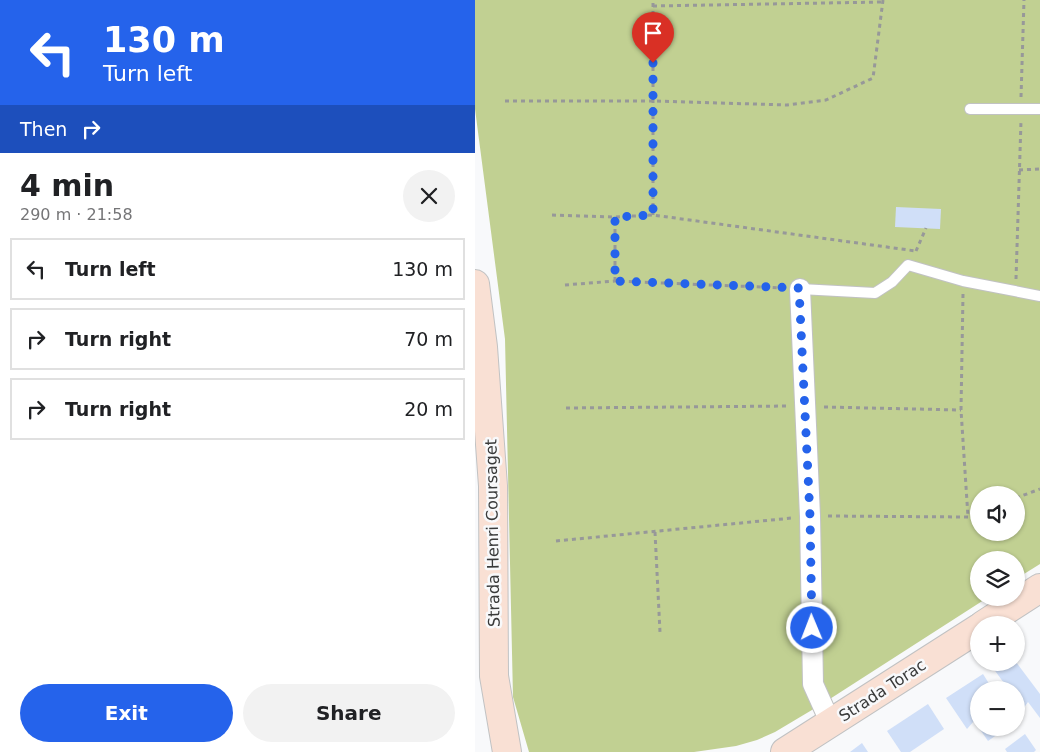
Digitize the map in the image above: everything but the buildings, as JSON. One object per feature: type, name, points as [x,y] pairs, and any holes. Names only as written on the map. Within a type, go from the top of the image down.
[{"type":"street","name":"Strada Henri Coursaget","points":[[475,284],[483,347],[493,486],[494,676],[507,752]]},
{"type":"street","points":[[799,288],[810,516],[813,684],[831,724]]},
{"type":"street","points":[[997,616],[1039,589]]},
{"type":"street","name":"Strada Torac","points":[[785,752],[970,634]]},
{"type":"lane","points":[[970,110],[1040,109]]},
{"type":"lane","points":[[799,288],[875,293],[892,282],[908,265],[963,281],[1040,296]]},
{"type":"path","points":[[653,0],[653,215]]},
{"type":"path","points":[[1016,292],[1024,0]]},
{"type":"path","points":[[505,101],[653,100],[787,105],[826,100],[873,78],[883,1],[653,6]]},
{"type":"path","points":[[1019,170],[1040,169]]},
{"type":"path","points":[[552,215],[615,217],[653,215],[916,251]]},
{"type":"path","points":[[615,217],[615,281]]},
{"type":"path","points":[[908,265],[926,228]]},
{"type":"path","points":[[565,285],[615,281],[799,288]]},
{"type":"path","points":[[556,542],[810,516],[968,518],[961,410],[963,281]]},
{"type":"path","points":[[566,408],[804,406],[961,410]]},
{"type":"path","points":[[1025,494],[1040,488]]},
{"type":"path","points":[[655,532],[660,632]]},
{"type":"green space","points":[[475,0],[1040,0],[1040,564],[1025,573],[1025,551],[970,551],[970,606],[975,606],[822,704],[775,732],[736,746],[694,752],[529,752],[513,697],[505,339],[475,109]]},
{"type":"route","points":[[653,63],[653,215],[615,217],[615,281],[799,288],[810,516],[812,628]]}]
